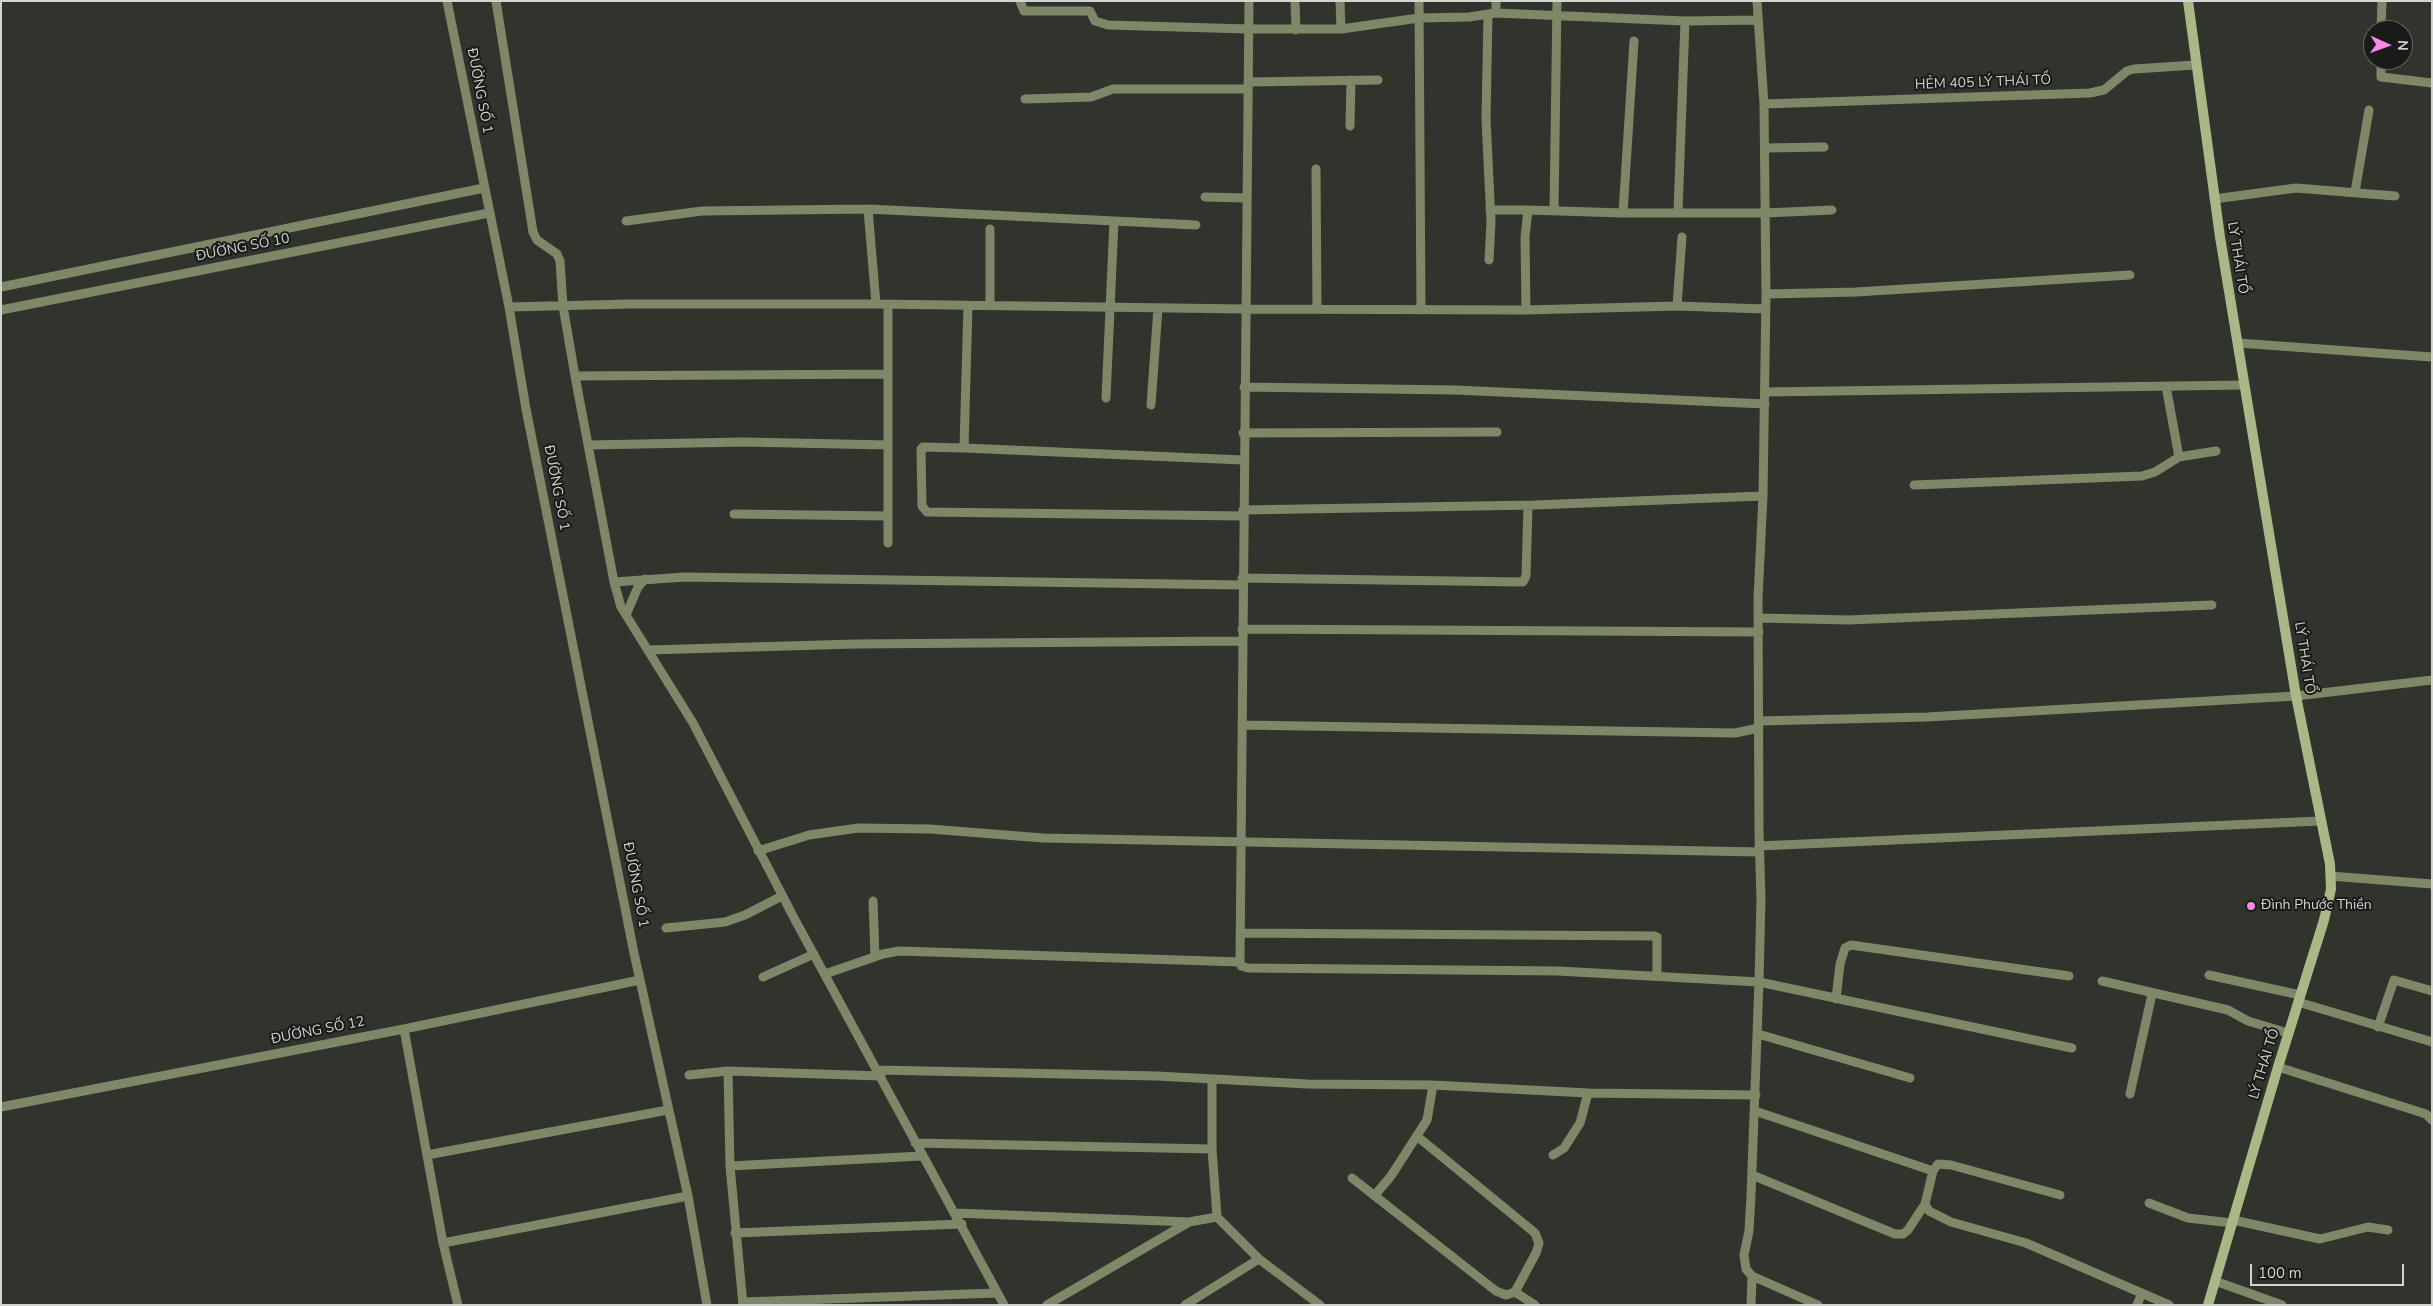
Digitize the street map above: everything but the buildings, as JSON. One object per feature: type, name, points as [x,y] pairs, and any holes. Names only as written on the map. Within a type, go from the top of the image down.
[{"type":"main road","name":"LÝ THÁI TỔ","points":[[2188,1],[2214,199],[2244,385],[2296,696],[2330,864],[2330,889],[2324,920],[2288,1033],[2208,1305]]},
{"type":"street","name":"ĐƯỜNG SỐ 1","points":[[447,1],[640,980],[688,1196],[707,1305]]},
{"type":"street","points":[[496,1],[533,232],[537,240],[556,254],[560,261],[563,306],[575,376],[614,582],[626,615],[693,723],[782,896],[922,1156],[962,1224],[1004,1305]]},
{"type":"street","points":[[1020,1],[1024,11],[1090,12]]},
{"type":"street","points":[[1090,1],[1090,12],[1095,21],[1108,25],[1248,29],[1341,29],[1419,18],[1468,17],[1492,14],[1685,21],[1758,20]]},
{"type":"street","points":[[1249,1],[1241,641],[1241,966],[1248,968],[1558,971],[1759,982],[2072,1048]]},
{"type":"street","points":[[1295,1],[1296,30]]},
{"type":"street","points":[[1340,1],[1341,29]]},
{"type":"street","points":[[1419,1],[1421,310]]},
{"type":"street","points":[[1489,260],[1490,210],[1486,119],[1492,14],[1496,1]]},
{"type":"street","points":[[1554,211],[1557,1]]},
{"type":"street","points":[[1757,1],[1764,104],[1766,294],[1759,618],[1759,849],[1761,899],[1756,1095],[1749,1231],[1744,1255],[1746,1269],[1752,1276],[1818,1305]]},
{"type":"street","points":[[2381,20],[2382,1]]},
{"type":"street","points":[[1678,212],[1685,21]]},
{"type":"street","points":[[1622,214],[1634,41]]},
{"type":"street","name":"HẺM 405 LÝ THÁI TỔ","points":[[1764,104],[2090,93],[2104,90],[2127,72],[2134,69],[2195,65]]},
{"type":"street","points":[[2381,70],[2381,77],[2432,83]]},
{"type":"street","points":[[1350,126],[1351,80]]},
{"type":"street","points":[[1025,99],[1090,97],[1113,89],[1378,80]]},
{"type":"street","points":[[2355,192],[2368,110]]},
{"type":"street","points":[[1765,148],[1824,147]]},
{"type":"street","points":[[1316,169],[1316,309]]},
{"type":"street","name":"ĐƯỜNG SỐ 10","points":[[1,287],[484,188]]},
{"type":"street","points":[[2214,199],[2282,189],[2355,192],[2395,196]]},
{"type":"street","points":[[1205,197],[1246,198]]},
{"type":"street","points":[[868,209],[876,304]]},
{"type":"street","points":[[626,220],[702,211],[868,209],[1196,225]]},
{"type":"street","points":[[1490,210],[1622,214],[1678,212],[1765,213],[1832,210]]},
{"type":"street","points":[[1526,310],[1525,237],[1528,210]]},
{"type":"street","name":"ĐƯỜNG SỐ 10","points":[[1,310],[489,213]]},
{"type":"street","points":[[1106,398],[1114,221]]},
{"type":"street","points":[[990,229],[990,306]]},
{"type":"street","points":[[1677,306],[1682,237]]},
{"type":"street","points":[[1766,294],[1856,292],[2130,275]]},
{"type":"street","points":[[509,308],[876,304],[1421,310],[1526,310],[1677,306],[1765,309]]},
{"type":"street","points":[[888,305],[888,543]]},
{"type":"street","points":[[964,448],[968,306]]},
{"type":"street","points":[[1151,405],[1158,308]]},
{"type":"street","points":[[2238,343],[2432,357]]},
{"type":"street","points":[[575,376],[888,374]]},
{"type":"street","points":[[1765,392],[2244,385]]},
{"type":"street","points":[[2166,386],[2179,457]]},
{"type":"street","points":[[1244,387],[1455,390],[1764,404]]},
{"type":"street","points":[[1244,433],[1497,432]]},
{"type":"street","points":[[589,445],[744,442],[888,445]]},
{"type":"street","points":[[1243,460],[922,447],[922,506],[925,512],[1243,513],[1528,506],[1763,496]]},
{"type":"street","points":[[1914,486],[2142,476],[2155,472],[2179,457],[2216,451]]},
{"type":"street","points":[[614,582],[686,576],[1242,582],[1523,582],[1526,576],[1528,506]]},
{"type":"street","points":[[734,514],[888,516]]},
{"type":"street","points":[[626,615],[638,587],[645,579]]},
{"type":"street","points":[[1759,618],[1849,620],[2212,605]]},
{"type":"street","points":[[1242,629],[1759,632]]},
{"type":"street","points":[[649,650],[855,644],[1241,641]]},
{"type":"street","points":[[1242,725],[1735,733],[1759,724],[1927,717],[2296,696],[2432,680]]},
{"type":"street","points":[[758,851],[809,834],[858,828],[930,829],[1043,838],[1759,849],[2320,821]]},
{"type":"street","points":[[2330,876],[2432,884]]},
{"type":"street","points":[[666,928],[725,922],[745,915],[782,896]]},
{"type":"street","points":[[873,901],[875,957]]},
{"type":"street","points":[[1240,933],[1654,936],[1657,937],[1657,976]]},
{"type":"street","points":[[1836,999],[1840,964],[1845,948],[1851,945],[2069,976]]},
{"type":"street","points":[[825,974],[899,951],[1240,962]]},
{"type":"street","points":[[763,977],[814,954]]},
{"type":"street","points":[[2209,975],[2299,999],[2378,1027],[2432,1042]]},
{"type":"street","name":"ĐƯỜNG SỐ 12","points":[[1,1107],[404,1029],[640,980]]},
{"type":"street","points":[[2378,1027],[2394,980],[2432,991]]},
{"type":"street","points":[[2102,981],[2228,1010],[2248,1021],[2288,1033]]},
{"type":"street","points":[[2130,1094],[2152,994]]},
{"type":"street","points":[[404,1029],[443,1242],[458,1305]]},
{"type":"street","points":[[1758,1034],[1910,1078]]},
{"type":"street","points":[[2278,1067],[2426,1114],[2432,1120]]},
{"type":"street","points":[[728,1071],[730,1166],[743,1303],[997,1293]]},
{"type":"street","points":[[689,1075],[728,1071],[1212,1079],[1307,1084],[1434,1085],[1588,1093],[1756,1095]]},
{"type":"street","points":[[1212,1079],[1212,1149],[1218,1217],[1259,1259],[1320,1305]]},
{"type":"street","points":[[1375,1195],[1391,1176],[1427,1120],[1434,1085]]},
{"type":"street","points":[[1554,1155],[1564,1148],[1580,1123],[1588,1093]]},
{"type":"street","points":[[427,1155],[668,1110]]},
{"type":"street","points":[[1755,1110],[1933,1171]]},
{"type":"street","points":[[1352,1178],[1496,1291],[1506,1295],[1515,1292],[1536,1252],[1539,1243],[1535,1233],[1418,1136]]},
{"type":"street","points":[[916,1143],[1212,1149]]},
{"type":"street","points":[[730,1166],[922,1156]]},
{"type":"street","points":[[1752,1175],[1895,1234],[1903,1234],[1908,1230],[1925,1204],[1933,1171],[1938,1164],[1951,1165],[2060,1195]]},
{"type":"street","points":[[443,1242],[688,1196]]},
{"type":"street","points":[[2149,1203],[2188,1218],[2232,1221],[2320,1239],[2368,1227],[2388,1230]]},
{"type":"street","points":[[1925,1204],[1929,1211],[1951,1222],[2026,1244],[2169,1305]]},
{"type":"street","points":[[955,1213],[1189,1222],[1218,1217]]},
{"type":"street","points":[[1047,1305],[1189,1222]]},
{"type":"street","points":[[735,1233],[962,1224]]},
{"type":"street","points":[[1185,1305],[1259,1259]]},
{"type":"street","points":[[1751,1305],[1752,1276]]},
{"type":"street","points":[[2215,1281],[2282,1305]]},
{"type":"street","points":[[1515,1292],[1535,1305]]},
{"type":"street","points":[[2137,1305],[2142,1293]]},
{"type":"place","name":"Đình Phước Thiền","points":[[2251,906]]}]
